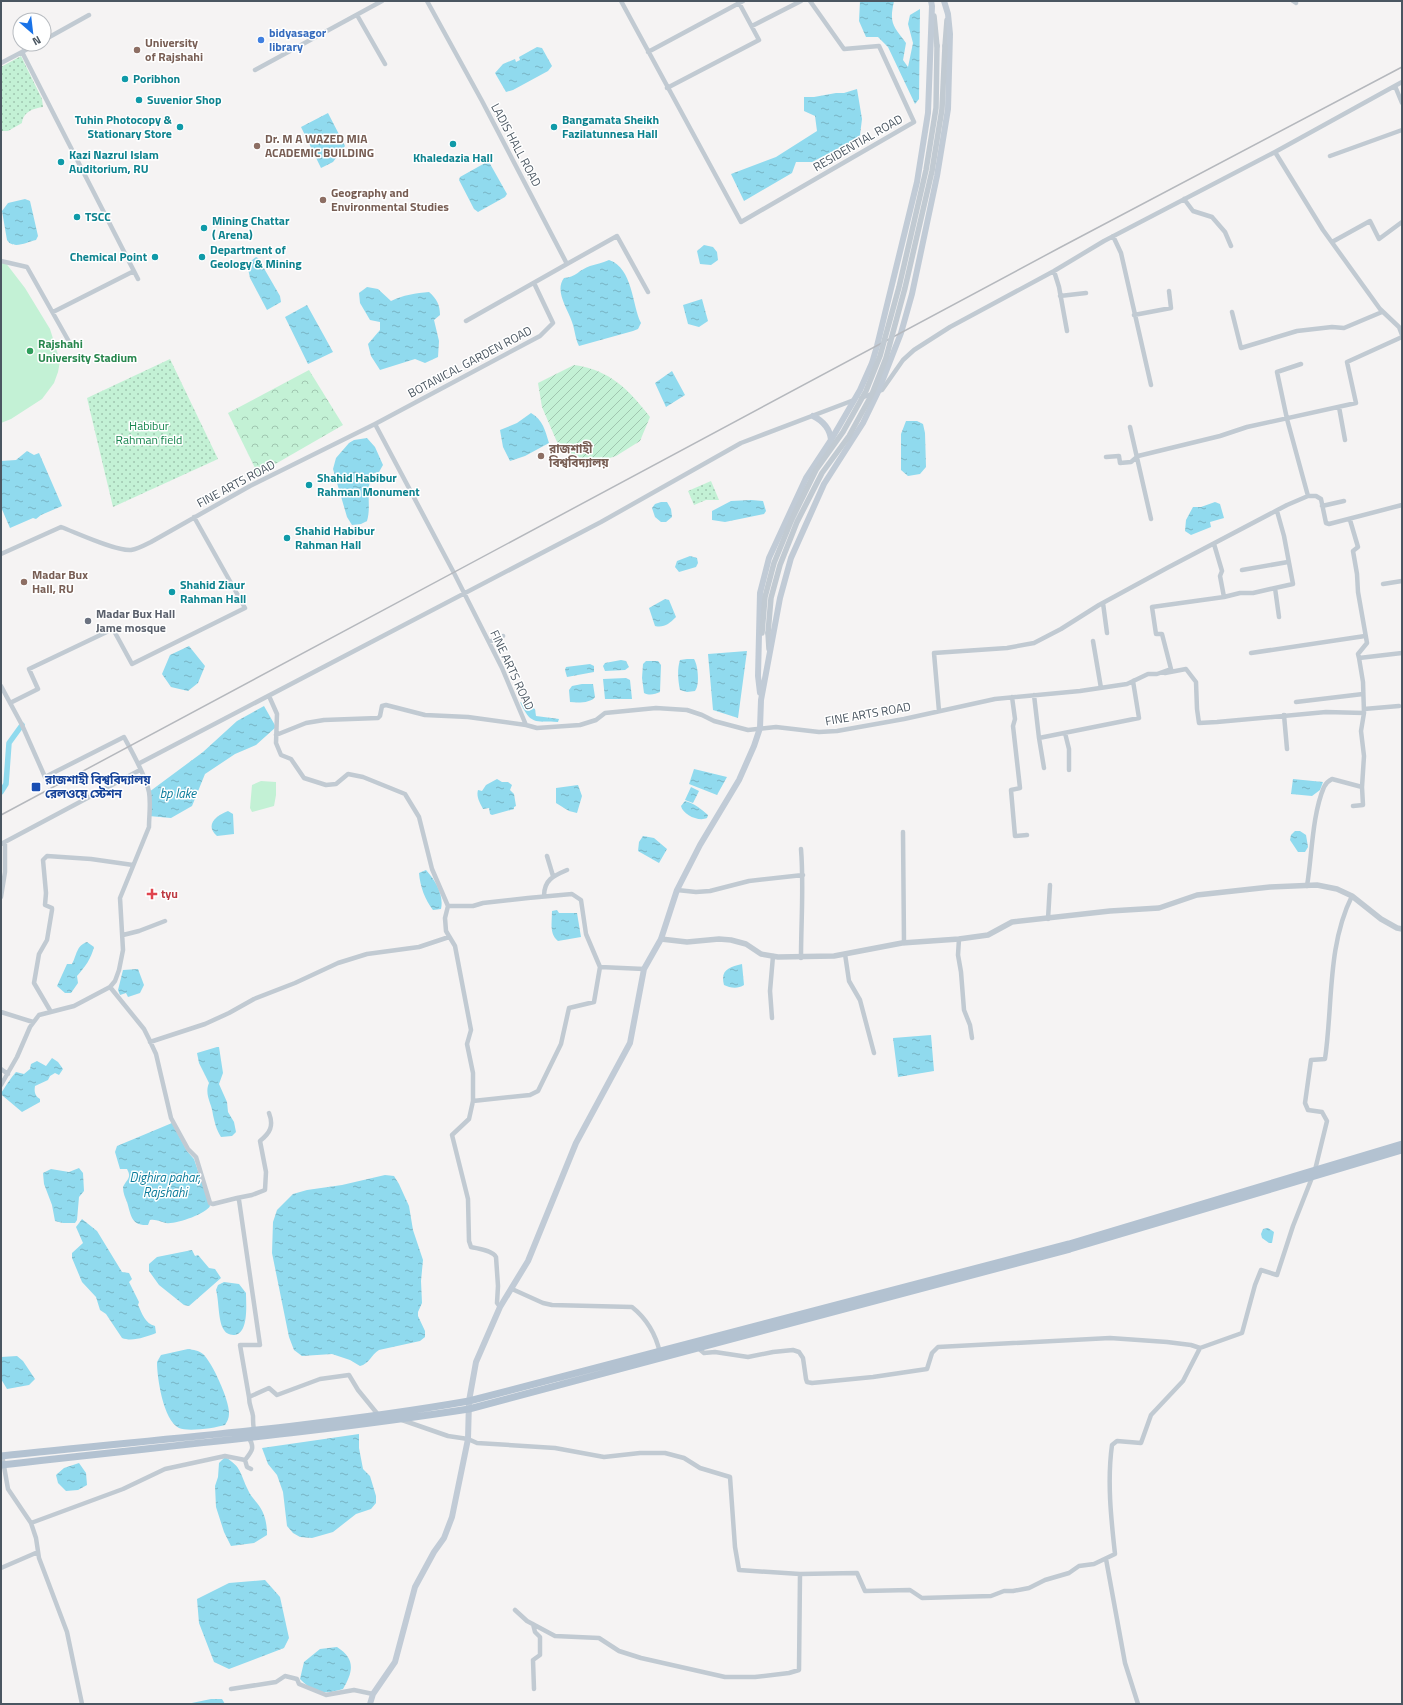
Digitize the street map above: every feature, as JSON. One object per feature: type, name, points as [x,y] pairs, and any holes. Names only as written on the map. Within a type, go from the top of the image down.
[{"type":"main road","points":[[370,1704],[373,1694],[395,1662],[415,1587],[434,1552],[444,1538],[452,1517],[468,1439],[469,1405],[476,1362],[500,1307],[528,1261],[576,1143],[630,1043],[644,969],[661,939],[677,890],[700,845],[739,780],[754,746],[760,728],[761,700],[780,598],[791,558],[824,484],[863,423],[878,392],[901,333],[910,300],[937,176],[948,109],[950,34],[948,14],[944,1]]},
{"type":"main road","points":[[761,700],[758,676],[760,593],[769,558],[806,478],[831,440],[854,400],[872,363],[877,346],[917,182],[928,113],[932,4]]},
{"type":"main road","points":[[813,416],[821,421],[827,429],[831,440]]},
{"type":"main road","points":[[660,1354],[698,1348],[1070,1249],[1402,1144]]},
{"type":"main road","points":[[1,1455],[254,1430],[381,1419],[400,1419],[469,1405],[1068,1244],[1314,1173],[1402,1150]]},
{"type":"main road","points":[[3,1465],[249,1438],[469,1405]]},
{"type":"street","points":[[255,70],[382,1]]},
{"type":"street","name":"LADIS HALL ROAD","points":[[427,1],[482,101],[568,264]]},
{"type":"street","points":[[621,1],[667,88],[759,40],[740,2],[648,52]]},
{"type":"street","points":[[752,26],[801,1]]},
{"type":"street","name":"RESIDENTIAL ROAD","points":[[667,88],[741,222],[914,122],[879,46],[844,49],[810,1]]},
{"type":"street","points":[[769,654],[765,633],[765,597],[774,563],[792,519],[816,470],[843,432],[866,391],[880,356],[899,287],[926,170],[936,108],[937,46],[932,4]]},
{"type":"street","points":[[759,652],[765,633],[771,598],[780,565],[797,522],[822,473],[849,436],[872,394],[886,358],[905,288],[932,171],[942,109],[948,14]]},
{"type":"street","points":[[52,36],[89,15]]},
{"type":"street","points":[[357,15],[385,64]]},
{"type":"street","points":[[1,63],[22,52],[138,279]]},
{"type":"street","points":[[138,764],[601,522],[741,443],[878,392],[885,388],[897,367],[914,350],[950,327],[1054,271],[1113,236],[1275,152],[1402,82]]},
{"type":"street","points":[[1395,86],[1402,103]]},
{"type":"street","points":[[1330,156],[1402,130]]},
{"type":"street","points":[[1106,457],[1119,456],[1120,464],[1131,462],[1136,457],[1220,436],[1247,427],[1356,403],[1347,362],[1402,336],[1398,327],[1382,312],[1332,242],[1275,152]]},
{"type":"street","points":[[1184,199],[1193,211],[1212,217],[1225,232],[1231,246]]},
{"type":"street","points":[[1332,242],[1370,221],[1379,239],[1402,222]]},
{"type":"street","points":[[466,321],[617,236],[648,292]]},
{"type":"street","points":[[1113,236],[1121,253],[1151,385]]},
{"type":"street","points":[[1,261],[27,267],[72,347]]},
{"type":"street","points":[[53,312],[134,271]]},
{"type":"street","points":[[1054,271],[1067,331]]},
{"type":"street","name":"BOTANICAL GARDEN ROAD","points":[[375,424],[540,336],[553,323],[534,283]]},
{"type":"street","points":[[1134,315],[1171,308],[1169,291]]},
{"type":"street","points":[[1060,296],[1086,293]]},
{"type":"street","points":[[1232,312],[1242,348],[1297,331],[1332,327],[1344,328],[1382,312]]},
{"type":"street","points":[[1301,364],[1277,372],[1287,419],[1308,496]]},
{"type":"street","points":[[1339,407],[1345,440]]},
{"type":"street","name":"FINE ARTS ROAD","points":[[1,554],[61,527],[114,547],[131,550],[151,542],[250,486],[375,424],[489,642],[526,725],[538,728],[580,725],[596,720],[605,713],[656,708],[687,710],[702,714],[714,721],[748,730],[776,727],[819,732],[837,731],[939,711],[995,698],[1101,688],[1127,684],[1148,674],[1157,674],[1171,669],[1162,634],[1156,634],[1152,606],[1224,597]]},
{"type":"street","points":[[1130,427],[1151,519]]},
{"type":"street","points":[[939,711],[934,653],[1008,648],[1034,643],[1167,568],[1308,496],[1316,496],[1321,500],[1326,523],[1329,524],[1350,520],[1402,505]]},
{"type":"street","points":[[1322,506],[1344,501]]},
{"type":"street","points":[[1214,544],[1222,571],[1220,576],[1224,597],[1240,593],[1253,593],[1293,584],[1284,536],[1277,511]]},
{"type":"street","points":[[10,703],[38,689],[29,669],[113,629],[132,664],[245,608],[194,517]]},
{"type":"street","points":[[1350,520],[1358,547],[1353,551],[1358,592],[1367,643],[1358,654],[1364,711],[1361,731],[1364,756],[1362,787],[1363,805],[1353,806]]},
{"type":"street","points":[[1242,570],[1288,562]]},
{"type":"street","points":[[1382,584],[1402,581]]},
{"type":"street","points":[[1275,588],[1279,617]]},
{"type":"street","points":[[1103,603],[1107,633]]},
{"type":"street","points":[[489,642],[503,636]]},
{"type":"street","points":[[1251,653],[1365,636]]},
{"type":"street","points":[[1093,641],[1101,688]]},
{"type":"street","points":[[1359,658],[1402,653]]},
{"type":"street","points":[[1142,677],[1186,669],[1196,682],[1199,723],[1284,715],[1364,711],[1399,706]]},
{"type":"street","points":[[1039,738],[1139,718],[1133,681]]},
{"type":"street","points":[[1,686],[22,725],[45,777],[124,737],[138,764],[149,792],[149,827],[120,898],[123,950],[119,970],[110,987],[74,1006],[39,1015],[33,1022],[8,1074],[1,1085]]},
{"type":"street","points":[[1296,702],[1363,694]]},
{"type":"street","points":[[1034,695],[1044,768]]},
{"type":"street","points":[[269,696],[278,714],[276,743],[281,755],[291,759],[304,778],[326,785],[336,784],[348,774],[363,777],[405,794],[419,817],[432,869],[448,906],[446,931],[455,946],[471,1030],[467,1044],[473,1073],[473,1101],[469,1119],[452,1136],[468,1199],[469,1241],[471,1247],[490,1252],[496,1257],[498,1286],[497,1302],[500,1307]]},
{"type":"street","points":[[1012,697],[1015,719],[1013,726],[1020,788],[1011,790],[1015,836],[1027,835]]},
{"type":"street","points":[[276,735],[306,723],[324,720],[378,718],[380,716],[382,706],[386,705],[424,715],[468,717],[526,725]]},
{"type":"street","points":[[1284,715],[1287,749]]},
{"type":"street","points":[[1065,733],[1069,770]]},
{"type":"street","points":[[1,897],[5,872],[3,843],[140,770]]},
{"type":"street","points":[[1307,886],[1317,812],[1324,787],[1328,781],[1332,779],[1362,787]]},
{"type":"street","points":[[904,832],[904,943]]},
{"type":"street","points":[[801,849],[803,875],[801,958]]},
{"type":"street","points":[[51,1012],[34,983],[39,954],[47,940],[52,913],[52,908],[45,905],[46,893],[43,860],[47,856],[92,859],[133,865]]},
{"type":"street","points":[[547,856],[554,876]]},
{"type":"street","points":[[544,896],[547,882],[554,876],[567,870]]},
{"type":"street","points":[[677,890],[696,892],[710,891],[749,881],[803,875]]},
{"type":"street","points":[[1048,919],[1050,885]]},
{"type":"street","points":[[661,939],[687,942],[719,939],[731,940],[746,944],[761,954],[773,956],[801,958],[834,956],[904,943],[959,939],[988,935],[1012,922],[1110,911],[1159,908],[1197,895],[1270,886],[1317,885],[1337,889],[1352,896],[1381,919],[1397,928],[1402,929]]},
{"type":"street","points":[[448,906],[473,906],[483,903],[572,894],[581,900],[586,934],[600,967],[594,1002],[569,1008],[561,1044],[538,1091],[530,1095],[473,1101]]},
{"type":"street","points":[[698,1348],[704,1352],[715,1352],[732,1356],[748,1357],[793,1350],[799,1352],[803,1358],[807,1382],[812,1383],[873,1377],[927,1368],[932,1353],[938,1347],[1110,1338],[1167,1342],[1191,1345],[1200,1348],[1242,1333],[1255,1285],[1261,1270],[1277,1275],[1293,1226],[1314,1173],[1327,1120],[1322,1112],[1308,1110],[1305,1103],[1311,1060],[1325,1059],[1331,992],[1339,929],[1344,912],[1352,896]]},
{"type":"street","points":[[123,934],[139,931],[165,921]]},
{"type":"street","points":[[150,1042],[205,1024],[230,1013],[254,998],[295,983],[338,963],[367,954],[419,947],[449,937]]},
{"type":"street","points":[[959,939],[958,955],[964,1010],[970,1025],[972,1038]]},
{"type":"street","points":[[845,954],[848,981],[860,1000],[874,1053]]},
{"type":"street","points":[[772,1018],[770,991],[773,956]]},
{"type":"street","points":[[600,967],[644,969]]},
{"type":"street","points":[[110,987],[144,1028],[156,1054],[171,1118],[188,1149],[196,1157],[210,1202],[213,1204],[252,1195],[265,1190],[266,1172],[260,1141],[267,1135],[272,1126],[269,1113]]},
{"type":"street","points":[[1,1012],[33,1022]]},
{"type":"street","points":[[1,1069],[8,1074]]},
{"type":"street","points":[[237,1198],[240,1200],[260,1345],[240,1345],[249,1397],[249,1406],[253,1416],[252,1423],[254,1430]]},
{"type":"street","points":[[512,1289],[543,1303],[552,1305],[632,1308],[642,1315],[648,1324],[654,1335],[660,1354]]},
{"type":"street","points":[[400,1419],[448,1436],[468,1439],[477,1443],[569,1449],[604,1457],[640,1453],[664,1453],[684,1458],[700,1468],[730,1477],[739,1570],[800,1574],[857,1573],[865,1591],[910,1590],[922,1598],[964,1598],[991,1596],[1004,1591],[1029,1588],[1045,1580],[1069,1573],[1079,1566],[1094,1564],[1115,1554],[1111,1515],[1109,1462],[1112,1445],[1117,1441],[1141,1443],[1150,1415],[1183,1380],[1200,1348]]},
{"type":"street","points":[[249,1397],[269,1388],[277,1394],[320,1379],[349,1375],[358,1390],[381,1419]]},
{"type":"street","points":[[245,1460],[251,1452],[252,1444],[249,1438]]},
{"type":"street","points":[[1,1455],[8,1489],[31,1523],[39,1558],[68,1632],[82,1704]]},
{"type":"street","points":[[31,1523],[123,1490],[165,1469],[225,1456],[245,1460]]},
{"type":"street","points":[[245,1460],[247,1467],[251,1469]]},
{"type":"street","points":[[1,1568],[38,1552]]},
{"type":"street","points":[[1106,1559],[1125,1663],[1138,1704]]},
{"type":"street","points":[[515,1610],[527,1621],[555,1636],[599,1638],[620,1651],[641,1658],[725,1677],[755,1677],[789,1673],[799,1670],[800,1574]]},
{"type":"street","points":[[533,1624],[535,1632],[540,1637],[540,1655],[533,1660],[534,1689]]},
{"type":"street","points":[[231,1689],[276,1682],[285,1676],[297,1679],[299,1684],[326,1695],[354,1690],[373,1694]]},
{"type":"green space","points":[[21,56],[42,99],[43,107],[36,108],[27,113],[24,116],[22,123],[8,131],[1,131],[1,67]]},
{"type":"green space","name":"Rajshahi University Stadium","points":[[5,262],[25,288],[50,329],[60,361],[54,383],[42,399],[11,419],[1,423],[1,263]]},
{"type":"green space","name":"Habibur Rahman field","points":[[170,359],[218,459],[113,507],[87,398]]},
{"type":"green space","points":[[574,365],[598,371],[608,376],[626,390],[642,407],[650,417],[640,441],[616,456],[591,464],[560,449],[542,407],[538,383]]},
{"type":"green space","points":[[309,370],[343,425],[258,474],[228,413]]},
{"type":"green space","points":[[711,481],[719,500],[706,500],[694,505],[688,491]]},
{"type":"green space","points":[[261,781],[276,782],[274,806],[252,812],[250,808],[252,785]]},
{"type":"water","points":[[860,1],[894,1],[892,20],[895,28],[906,43],[903,60],[908,67],[913,43],[908,24],[910,15],[920,9],[919,99],[915,104],[888,47],[878,37],[866,37],[859,21]]},
{"type":"water","points":[[537,47],[542,48],[552,66],[548,71],[513,90],[506,92],[495,73],[503,64],[515,59],[516,62],[520,60],[519,57]]},
{"type":"water","points":[[857,89],[862,119],[860,135],[857,139],[812,162],[796,162],[792,173],[744,201],[731,174],[776,157],[817,131],[815,116],[804,111],[804,97],[844,93]]},
{"type":"water","points":[[328,113],[345,146],[333,162],[321,168],[301,127]]},
{"type":"water","points":[[489,162],[507,194],[505,197],[478,212],[474,209],[459,180],[460,177]]},
{"type":"water","points":[[25,199],[30,201],[38,236],[36,240],[16,245],[7,240],[2,211],[8,203]]},
{"type":"water","points":[[704,245],[713,247],[717,252],[718,260],[711,265],[700,264],[697,251]]},
{"type":"water","points":[[256,257],[280,296],[281,302],[267,310],[250,278],[247,264]]},
{"type":"water","points":[[609,260],[617,264],[623,271],[631,288],[641,323],[638,329],[633,331],[579,346],[572,322],[561,294],[561,283],[564,278],[571,277],[586,267]]},
{"type":"water","points":[[367,287],[378,289],[391,301],[400,297],[429,292],[438,302],[440,311],[440,315],[434,320],[439,341],[438,357],[425,363],[415,359],[380,370],[371,356],[368,344],[380,330],[380,322],[370,320],[360,303],[359,293]]},
{"type":"water","points":[[702,299],[708,321],[699,327],[688,324],[683,305]]},
{"type":"water","points":[[307,305],[333,352],[308,364],[285,317]]},
{"type":"water","points":[[672,371],[685,395],[666,407],[655,383]]},
{"type":"water","points":[[531,413],[541,422],[549,443],[525,456],[510,461],[503,447],[500,430],[517,423]]},
{"type":"water","points":[[906,421],[917,421],[923,424],[925,433],[926,467],[920,474],[908,476],[901,470],[901,434]]},
{"type":"water","points":[[367,438],[375,447],[383,465],[379,472],[374,473],[369,484],[369,509],[367,521],[361,524],[352,525],[347,517],[333,469],[336,458],[349,443],[354,440]]},
{"type":"water","points":[[27,451],[34,455],[39,453],[62,506],[41,515],[36,519],[33,518],[10,528],[1,507],[1,461],[16,460]]},
{"type":"water","points":[[731,501],[763,501],[766,511],[764,514],[725,522],[712,520],[712,511]]},
{"type":"water","points":[[667,502],[671,509],[672,517],[666,522],[661,522],[655,517],[652,508],[655,504]]},
{"type":"water","points":[[1215,502],[1220,504],[1224,518],[1210,522],[1211,527],[1191,535],[1185,531],[1186,520],[1193,507],[1201,507]]},
{"type":"water","points":[[690,556],[697,558],[698,563],[696,567],[679,572],[675,567],[677,561]]},
{"type":"water","points":[[665,599],[669,600],[676,617],[666,625],[655,626],[649,608]]},
{"type":"water","points":[[189,646],[205,666],[198,683],[188,691],[171,687],[162,674],[170,655]]},
{"type":"water","points":[[747,651],[738,718],[713,710],[708,654]]},
{"type":"water","points":[[694,659],[697,666],[698,684],[695,691],[687,692],[680,690],[678,667],[680,660]]},
{"type":"water","points":[[621,660],[626,661],[629,667],[625,670],[605,671],[603,666],[605,663]]},
{"type":"water","points":[[646,661],[658,661],[661,665],[660,692],[654,694],[644,693],[642,678],[643,664]]},
{"type":"water","points":[[590,664],[594,666],[594,672],[567,677],[565,670],[566,667]]},
{"type":"water","points":[[626,678],[630,680],[632,699],[605,699],[603,679]]},
{"type":"water","points":[[593,684],[595,697],[587,701],[570,702],[569,690],[572,686]]},
{"type":"water","points":[[520,702],[535,709],[536,716],[559,719],[558,722],[543,722],[534,720],[527,715]]},
{"type":"water","name":"bp lake","points":[[264,706],[276,727],[256,745],[235,754],[205,774],[192,806],[171,818],[149,816],[149,792],[203,752],[237,721]]},
{"type":"water","points":[[694,769],[727,777],[717,795],[689,784]]},
{"type":"water","points":[[497,779],[502,782],[508,782],[512,785],[510,790],[514,794],[516,806],[514,809],[492,815],[490,814],[489,808],[483,809],[479,800],[478,790],[482,791],[486,785]]},
{"type":"water","points":[[1293,779],[1323,782],[1320,790],[1312,796],[1291,794]]},
{"type":"water","points":[[578,785],[582,796],[577,813],[569,811],[556,803],[556,788]]},
{"type":"water","points":[[691,787],[699,791],[693,803],[685,800]]},
{"type":"water","points":[[685,801],[700,808],[708,815],[707,818],[700,819],[688,815],[681,806]]},
{"type":"water","points":[[228,811],[233,814],[234,834],[217,836],[213,832],[212,824],[216,818]]},
{"type":"water","points":[[1295,831],[1300,831],[1306,835],[1308,847],[1305,852],[1298,852],[1290,840],[1291,835]]},
{"type":"water","points":[[643,836],[654,838],[667,849],[659,863],[638,851],[639,842]]},
{"type":"water","points":[[426,870],[433,879],[440,893],[442,904],[441,909],[433,910],[423,893],[419,873]]},
{"type":"water","points":[[557,910],[559,913],[577,913],[581,937],[558,941],[555,938],[552,931],[552,911]]},
{"type":"water","points":[[87,942],[94,947],[91,955],[77,976],[78,983],[71,993],[65,993],[57,986],[67,964],[72,964],[79,948]]},
{"type":"water","points":[[742,964],[744,985],[734,988],[724,985],[723,976],[727,970],[733,966]]},
{"type":"water","points":[[138,969],[144,985],[140,993],[128,997],[126,993],[120,995],[118,990],[123,970]]},
{"type":"water","points":[[931,1035],[934,1071],[898,1077],[893,1038]]},
{"type":"water","points":[[219,1047],[223,1073],[219,1084],[227,1102],[228,1112],[234,1122],[236,1132],[232,1136],[221,1137],[218,1131],[207,1091],[209,1083],[199,1063],[197,1053]]},
{"type":"water","points":[[52,1058],[58,1062],[63,1069],[59,1075],[55,1073],[50,1076],[48,1080],[35,1086],[35,1094],[40,1099],[40,1102],[22,1112],[1,1094],[16,1072],[24,1074],[30,1069],[31,1064],[37,1061],[46,1066]]},
{"type":"water","name":"Dighira pahar, Rajshahi","points":[[172,1123],[187,1151],[194,1159],[210,1206],[203,1212],[176,1222],[166,1223],[157,1220],[150,1220],[148,1225],[138,1224],[131,1215],[124,1193],[123,1187],[129,1174],[127,1169],[120,1169],[115,1152],[117,1146]]},
{"type":"water","points":[[79,1168],[83,1173],[84,1191],[79,1197],[77,1220],[75,1223],[55,1221],[52,1205],[44,1184],[43,1173],[51,1169],[69,1172]]},
{"type":"water","points":[[385,1175],[394,1176],[409,1206],[413,1230],[423,1260],[421,1281],[422,1303],[418,1316],[425,1331],[425,1337],[420,1341],[379,1350],[366,1363],[360,1366],[350,1360],[332,1354],[302,1356],[294,1350],[289,1337],[272,1253],[273,1222],[277,1210],[293,1194]]},
{"type":"water","points":[[82,1219],[97,1231],[122,1272],[129,1273],[132,1279],[129,1282],[139,1302],[138,1305],[142,1315],[146,1321],[155,1326],[156,1333],[135,1339],[122,1338],[106,1314],[100,1310],[96,1297],[82,1282],[72,1258],[72,1253],[83,1243],[76,1227]]},
{"type":"water","points":[[1268,1228],[1274,1232],[1272,1243],[1269,1243],[1262,1238],[1261,1234],[1263,1229]]},
{"type":"water","points":[[192,1250],[195,1256],[198,1255],[209,1268],[215,1269],[221,1278],[189,1306],[184,1305],[159,1285],[149,1271],[149,1264],[157,1257]]},
{"type":"water","points":[[224,1282],[239,1284],[246,1293],[245,1323],[243,1329],[235,1335],[226,1332],[221,1322],[216,1290],[218,1285]]},
{"type":"water","points":[[188,1349],[198,1351],[207,1358],[224,1391],[229,1408],[229,1417],[225,1425],[189,1430],[179,1428],[173,1423],[165,1408],[158,1378],[157,1362],[161,1355]]},
{"type":"water","points":[[17,1356],[23,1361],[35,1379],[29,1385],[7,1389],[1,1379],[1,1357]]},
{"type":"water","points":[[359,1434],[359,1448],[363,1469],[370,1476],[376,1496],[376,1503],[371,1509],[356,1514],[333,1532],[312,1538],[300,1537],[293,1533],[287,1526],[283,1492],[277,1475],[268,1464],[262,1448]]},
{"type":"water","points":[[225,1457],[238,1468],[249,1492],[260,1507],[265,1518],[267,1535],[254,1543],[231,1546],[224,1532],[216,1507],[215,1486],[218,1477],[219,1463]]},
{"type":"water","points":[[79,1463],[86,1473],[87,1485],[78,1490],[66,1491],[58,1483],[56,1475],[64,1468]]},
{"type":"water","points":[[265,1580],[280,1597],[289,1638],[284,1648],[229,1669],[214,1662],[199,1623],[197,1599],[229,1583]]},
{"type":"water","points":[[337,1647],[347,1656],[351,1666],[349,1677],[343,1689],[331,1692],[320,1692],[305,1684],[300,1679],[304,1662],[320,1649]]},
{"type":"water","points":[[211,1699],[222,1699],[225,1704],[187,1704]]},
{"type":"waterway","points":[[1,792],[6,784],[9,743],[22,725]]},
{"type":"railway","points":[[1,815],[1061,247],[1402,67]]},
{"type":"place","name":"bidyasagor library","points":[[261,40]]},
{"type":"place","name":"University of Rajshahi","points":[[137,50]]},
{"type":"place","name":"Poribhon","points":[[125,79]]},
{"type":"place","name":"Suvenior Shop","points":[[139,100]]},
{"type":"place","name":"Tuhin Photocopy & Stationary Store","points":[[180,127]]},
{"type":"place","name":"Bangamata Sheikh Fazilatunnesa Hall","points":[[554,127]]},
{"type":"place","name":"Khaledazia Hall","points":[[453,144]]},
{"type":"place","name":"Dr. M A WAZED MIA ACADEMIC BUILDING","points":[[257,146]]},
{"type":"place","name":"Kazi Nazrul Islam Auditorium, RU","points":[[61,162]]},
{"type":"place","name":"Geography and Environmental Studies","points":[[323,200]]},
{"type":"place","name":"TSCC","points":[[77,217]]},
{"type":"place","name":"Mining Chattar ( Arena)","points":[[204,228]]},
{"type":"place","name":"Chemical Point","points":[[155,257]]},
{"type":"place","name":"Department of Geology & Mining","points":[[202,257]]},
{"type":"place","name":"Rajshahi University Stadium","points":[[30,351]]},
{"type":"place","name":"রাজশাহী বিশ্ববিদ্যালয়","points":[[541,456]]},
{"type":"place","name":"Shahid Habibur Rahman Monument","points":[[309,485]]},
{"type":"place","name":"Shahid Habibur Rahman Hall","points":[[287,538]]},
{"type":"place","name":"Madar Bux Hall, RU","points":[[24,582]]},
{"type":"place","name":"Shahid Ziaur Rahman Hall","points":[[172,592]]},
{"type":"place","name":"Madar Bux Hall Jame mosque","points":[[88,621]]},
{"type":"place","name":"রাজশাহী বিশ্ববিদ্যালয় রেলওয়ে স্টেশন","points":[[36,787]]},
{"type":"place","name":"tyu","points":[[152,894]]}]
